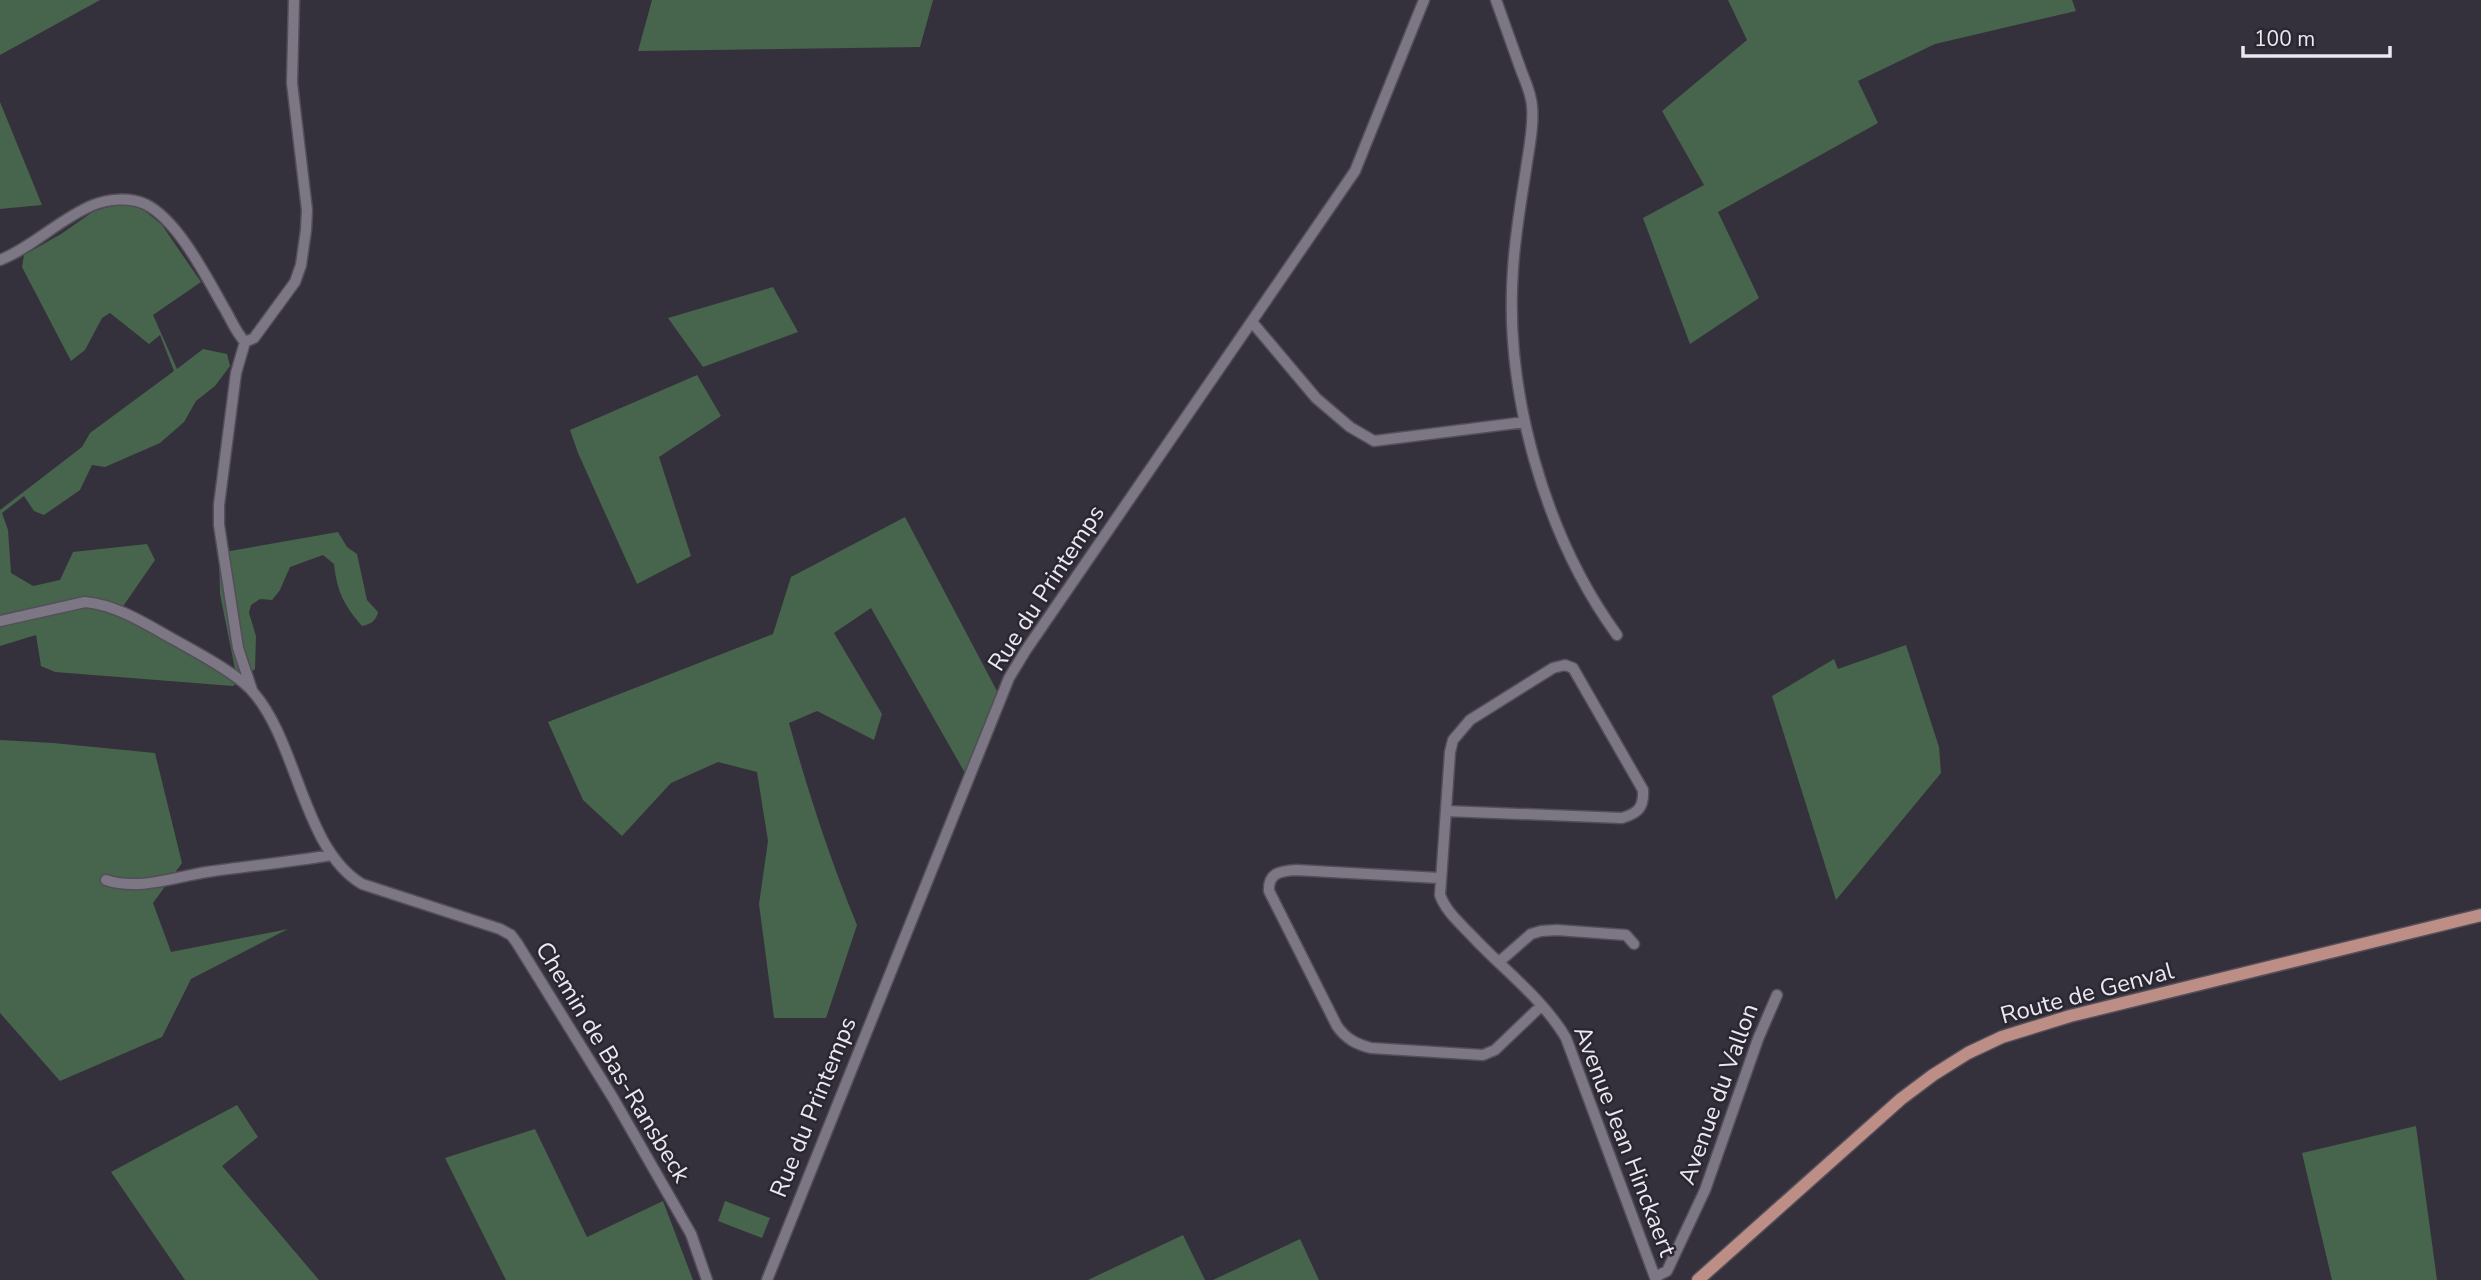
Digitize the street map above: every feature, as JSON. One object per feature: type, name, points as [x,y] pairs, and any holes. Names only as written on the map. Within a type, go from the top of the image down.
[{"type":"main road","name":"Route de Genval","points":[[1698,1280],[1901,1099],[1933,1074],[2002,1037],[2070,1016],[2481,915]]},
{"type":"street","points":[[252,691],[238,648],[219,524],[219,505],[236,373],[246,342],[254,338],[295,282],[304,251],[306,210],[292,83],[294,0]]},
{"type":"street","name":"Rue du Printemps","points":[[766,1280],[1009,678],[1355,171],[1424,0]]},
{"type":"street","points":[[1496,0],[1532,105],[1511,295],[1514,350],[1525,422],[1559,534],[1593,602],[1617,635]]},
{"type":"street","points":[[0,260],[16,253],[93,205],[121,199],[146,204],[173,228],[201,269],[236,333],[246,342]]},
{"type":"street","points":[[1252,322],[1316,398],[1350,427],[1374,441],[1525,422]]},
{"type":"street","name":"Chemin de Bas-Ransbeck","points":[[0,621],[85,602],[95,603],[122,613],[174,640],[206,658],[252,691],[271,719],[331,855],[351,877],[362,884],[500,929],[511,935],[613,1098],[691,1234],[707,1280]]},
{"type":"street","name":"Avenue Jean Hinckaert","points":[[1446,811],[1622,818],[1640,810],[1644,802],[1643,790],[1573,668],[1565,665],[1553,668],[1470,720],[1453,740],[1439,878],[1440,895],[1443,903],[1558,1024],[1566,1038],[1656,1278]]},
{"type":"street","points":[[106,880],[135,885],[191,874],[331,855]]},
{"type":"street","points":[[1439,878],[1296,870],[1278,872],[1271,878],[1269,891],[1337,1026],[1357,1044],[1371,1048],[1482,1055],[1495,1050],[1541,1006]]},
{"type":"street","points":[[1499,962],[1531,934],[1549,930],[1626,935],[1634,944]]},
{"type":"street","name":"Avenue du Vallon","points":[[1656,1278],[1667,1271],[1705,1190],[1758,1039],[1777,995]]},
{"type":"green space","points":[[0,0],[100,0],[0,55]]},
{"type":"green space","points":[[652,0],[933,0],[920,47],[638,51]]},
{"type":"green space","points":[[1728,0],[2072,0],[2076,11],[1935,44],[1858,81],[1878,123],[1718,212],[1759,298],[1690,344],[1643,218],[1704,185],[1662,111],[1747,40]]},
{"type":"green space","points":[[0,102],[42,205],[0,209]]},
{"type":"green space","points":[[119,204],[140,207],[162,225],[201,282],[153,315],[177,369],[203,349],[227,354],[230,366],[215,386],[196,401],[184,422],[160,443],[105,467],[92,465],[80,490],[44,515],[34,511],[24,496],[2,513],[8,530],[11,573],[33,586],[60,580],[73,552],[147,544],[155,560],[117,615],[152,631],[222,674],[235,669],[220,594],[219,553],[338,532],[347,547],[357,554],[367,600],[378,612],[376,618],[362,626],[342,598],[334,564],[323,555],[290,567],[280,590],[272,600],[260,599],[251,605],[249,613],[256,636],[255,669],[233,686],[55,672],[41,666],[36,635],[0,646],[0,510],[82,447],[90,433],[174,371],[160,335],[149,344],[110,313],[102,318],[85,350],[71,361],[22,267],[24,255],[94,211]]},
{"type":"green space","points":[[773,287],[798,332],[703,367],[668,318]]},
{"type":"green space","points":[[697,375],[721,416],[659,457],[691,556],[637,584],[570,430]]},
{"type":"green space","points":[[905,517],[998,693],[965,773],[871,608],[834,633],[882,714],[874,740],[817,711],[789,723],[820,825],[857,925],[826,1018],[774,1018],[759,904],[768,841],[757,772],[718,762],[671,783],[622,836],[583,800],[548,722],[773,634],[791,577]]},
{"type":"green space","points":[[1906,645],[1939,747],[1941,773],[1836,900],[1772,696],[1834,659],[1838,669]]},
{"type":"green space","points":[[0,740],[155,753],[182,863],[153,903],[171,952],[288,929],[191,979],[162,1037],[60,1081],[0,1013]]},
{"type":"green space","points":[[237,1105],[258,1137],[222,1166],[319,1280],[185,1280],[111,1172]]},
{"type":"green space","points":[[2416,1126],[2437,1280],[2332,1280],[2302,1153]]},
{"type":"green space","points":[[535,1129],[587,1237],[663,1201],[693,1280],[506,1280],[445,1158]]},
{"type":"green space","points":[[725,1201],[770,1218],[762,1238],[718,1221]]},
{"type":"green space","points":[[1183,1235],[1205,1280],[1088,1280]]},
{"type":"green space","points":[[1300,1239],[1319,1280],[1213,1280]]}]
